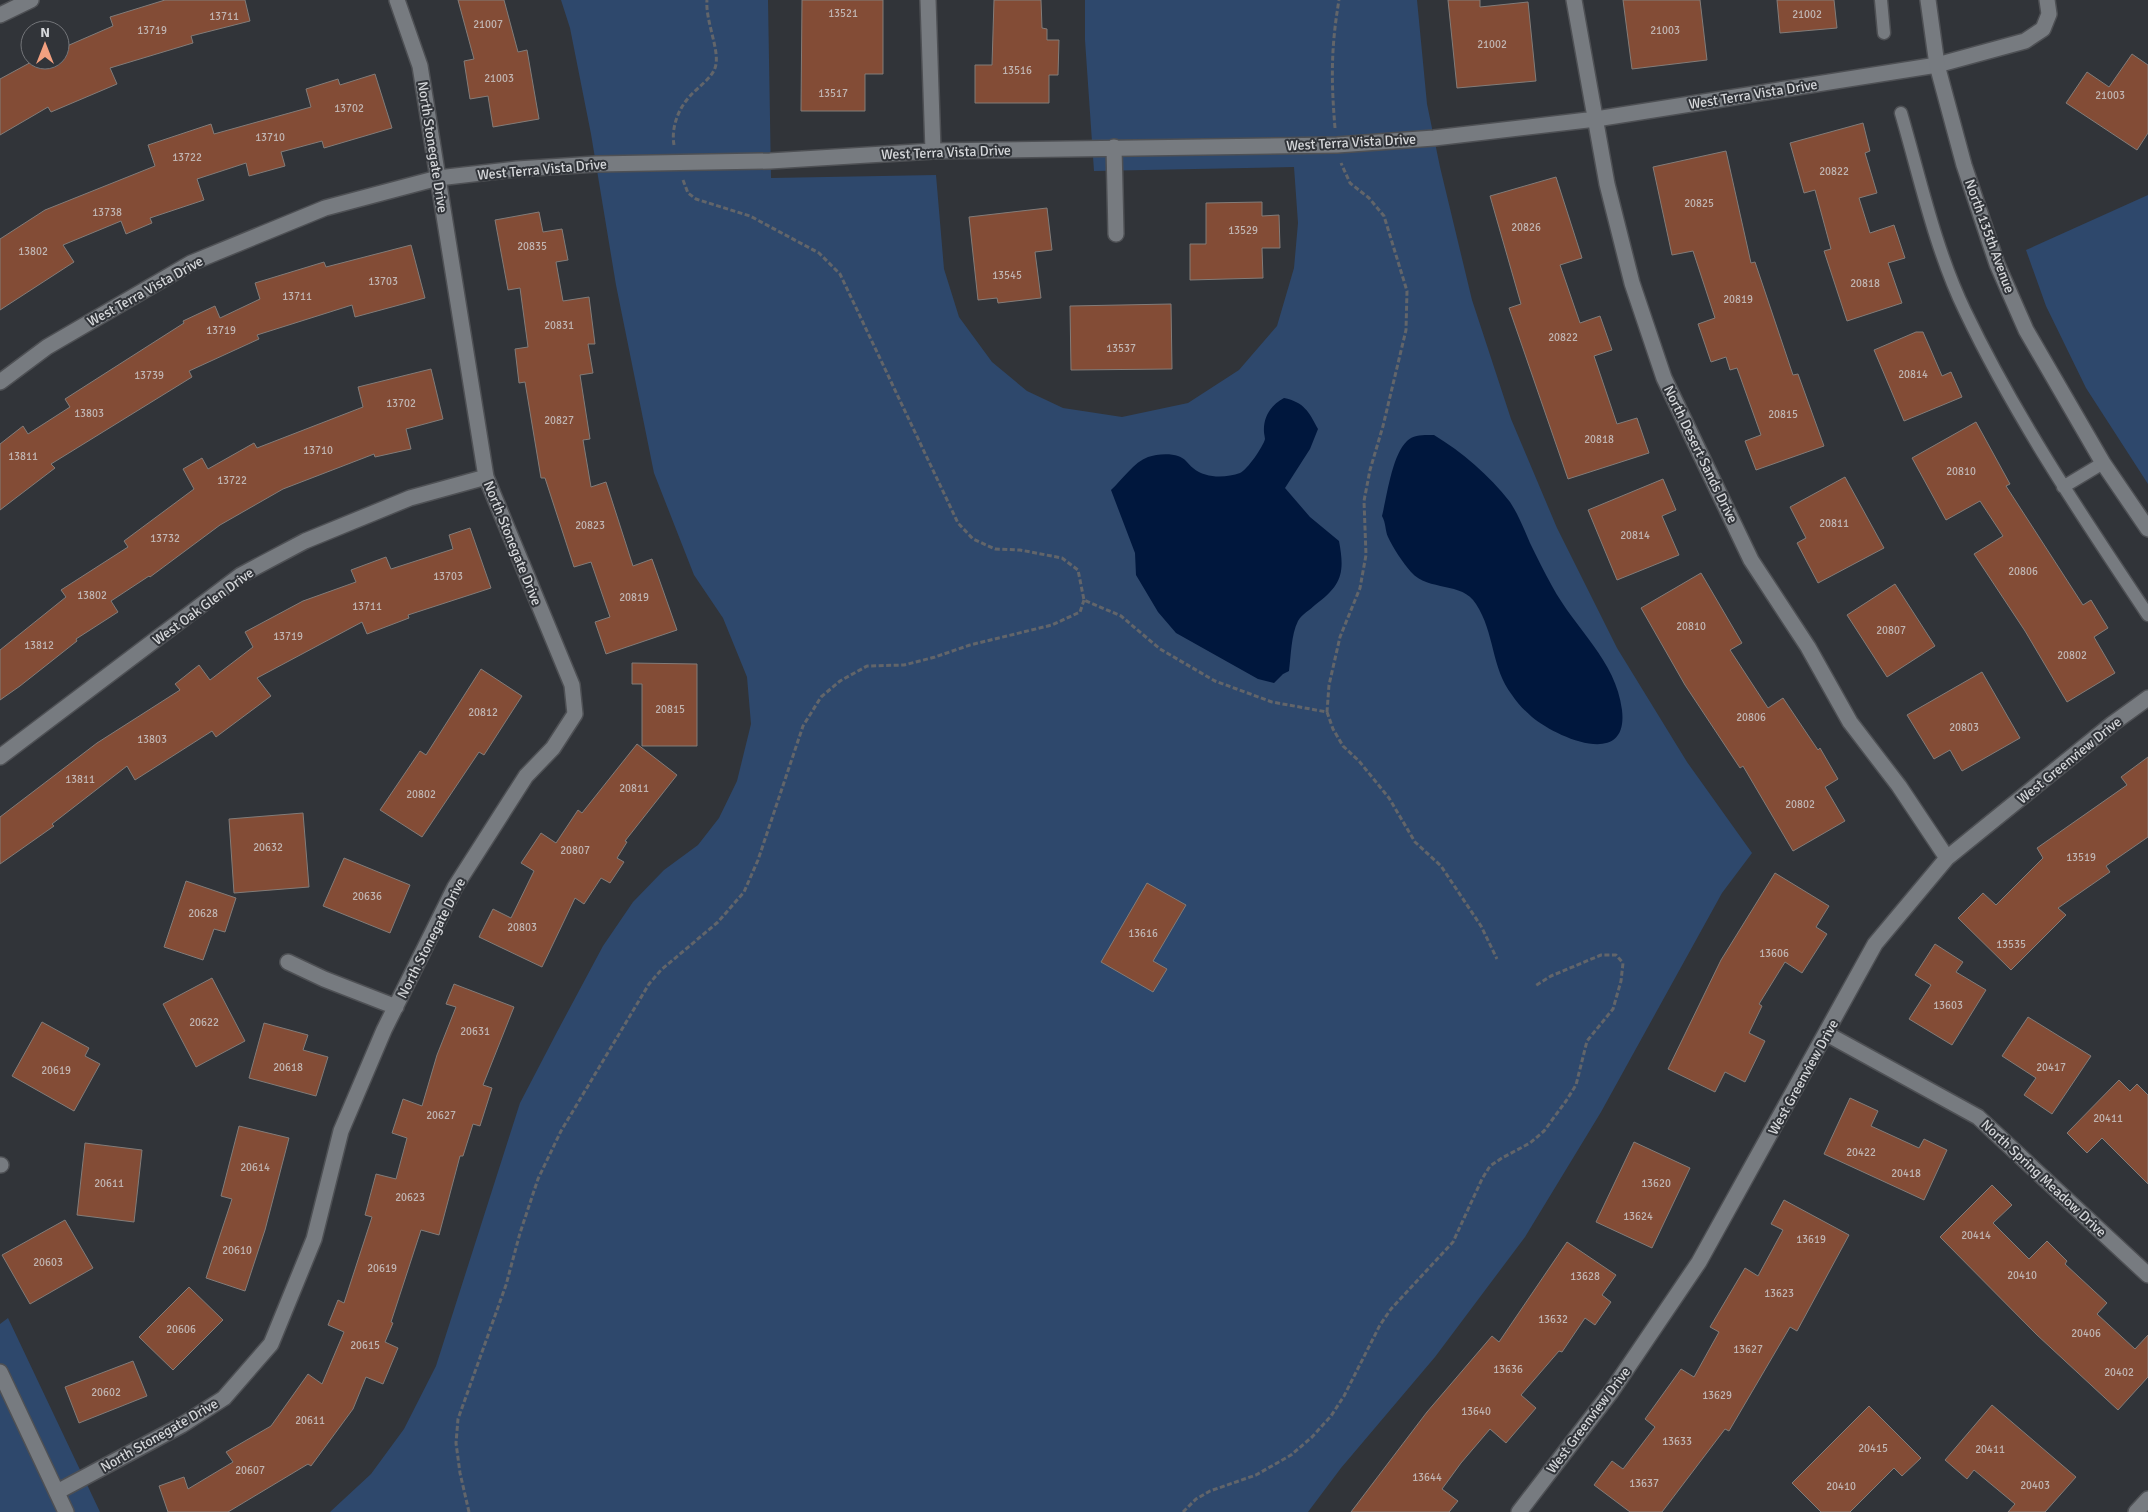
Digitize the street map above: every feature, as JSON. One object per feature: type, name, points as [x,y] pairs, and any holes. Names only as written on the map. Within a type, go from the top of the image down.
[{"type":"street","points":[[0,15],[31,0]]},
{"type":"street","name":"North Stonegate Drive","points":[[57,1492],[182,1425],[224,1398],[270,1344],[314,1239],[341,1131],[384,1030],[455,887],[526,776],[553,748],[575,714],[572,686],[486,477],[420,66],[397,0]]},
{"type":"street","points":[[928,0],[933,151]]},
{"type":"street","name":"North Desert Sands Drive","points":[[1574,0],[1607,184],[1632,284],[1668,386],[1751,560],[1808,647],[1850,722],[1899,786],[1947,858]]},
{"type":"street","name":"North 135th Avenue","points":[[1928,0],[1937,66],[1964,165],[1997,264],[2026,330],[2103,462],[2148,528]]},
{"type":"street","name":"West Terra Vista Drive","points":[[0,382],[47,347],[191,263],[325,208],[438,178],[586,164],[770,161],[933,151],[1337,145],[1434,138],[1596,119],[1937,66],[2025,41],[2043,28],[2049,14],[2048,0]]},
{"type":"street","points":[[1114,147],[1116,234]]},
{"type":"street","name":"West Oak Glen Drive","points":[[0,757],[241,575],[305,541],[410,498],[486,477]]},
{"type":"street","name":"West Greenview Drive","points":[[1519,1512],[1611,1392],[1700,1262],[1875,944],[1947,858],[2112,724],[2148,698]]},
{"type":"street","name":"North Stonegate Drive","points":[[288,962],[324,979],[396,1007]]},
{"type":"street","name":"North Spring Meadow Drive","points":[[1827,1034],[1978,1117],[2148,1275]]},
{"type":"street","points":[[0,1372],[66,1512]]},
{"type":"street","points":[[2136,1512],[2148,1499]]},
{"type":"lane","points":[[1881,0],[1884,33]]},
{"type":"lane","points":[[1901,113],[1941,248],[1964,310],[2039,449],[2148,615]]},
{"type":"lane","points":[[2063,487],[2103,462]]},
{"type":"path","points":[[469,1512],[456,1443],[458,1420],[506,1285],[520,1233],[538,1179],[561,1131],[649,984],[661,970],[718,922],[744,892],[758,860],[803,726],[822,697],[840,681],[867,666],[904,665],[970,645],[1052,625],[1080,612],[1084,600],[1078,570],[1062,558],[1020,550],[995,549],[973,539],[958,523],[840,274],[819,253],[750,216],[696,199],[688,193],[677,162],[672,132],[688,97],[704,83],[715,69],[718,56],[710,33],[706,9],[707,0]]},
{"type":"path","points":[[1339,0],[1333,38],[1331,80],[1337,145],[1342,170],[1350,183],[1370,198],[1384,216],[1407,291],[1406,330],[1383,426],[1370,470],[1364,501],[1366,555],[1360,588],[1340,637],[1329,686],[1327,712],[1333,729],[1343,746],[1359,761],[1389,798],[1416,842],[1446,874],[1481,926],[1497,959]]},
{"type":"path","points":[[1084,600],[1121,616],[1160,649],[1215,681],[1272,702],[1327,712]]},
{"type":"path","points":[[1183,1512],[1196,1499],[1210,1491],[1256,1475],[1291,1455],[1312,1437],[1331,1416],[1344,1396],[1380,1325],[1391,1309],[1452,1242],[1490,1166],[1530,1143],[1544,1131],[1566,1101],[1576,1085],[1587,1041],[1613,1009],[1624,963],[1616,955],[1601,955],[1551,976],[1535,986]]},
{"type":"shaded area","points":[[561,0],[768,0],[771,178],[936,175],[944,269],[959,317],[992,362],[1027,391],[1063,408],[1122,417],[1188,403],[1239,370],[1277,326],[1294,268],[1298,223],[1294,167],[1094,171],[1085,40],[1085,0],[1417,0],[1427,104],[1440,167],[1472,300],[1511,419],[1557,528],[1617,648],[1687,762],[1752,853],[1722,893],[1601,1112],[1525,1237],[1435,1357],[1341,1468],[1308,1512],[330,1512],[371,1474],[404,1429],[436,1366],[520,1103],[603,946],[633,902],[664,870],[698,845],[719,818],[737,781],[751,724],[747,677],[723,618],[694,575],[654,473],[616,285],[591,134],[570,28]]},
{"type":"shaded area","points":[[2148,195],[2148,484],[2086,388],[2046,306],[2026,250]]},
{"type":"shaded area","points":[[1284,398],[1301,405],[1318,429],[1310,449],[1285,488],[1310,517],[1339,541],[1342,562],[1339,578],[1331,591],[1298,621],[1293,639],[1289,671],[1274,683],[1258,679],[1176,633],[1158,612],[1136,575],[1135,553],[1111,490],[1143,459],[1159,455],[1171,454],[1180,457],[1198,472],[1210,476],[1222,477],[1240,473],[1250,463],[1264,443],[1266,416],[1275,404]]},
{"type":"shaded area","points":[[1434,435],[1475,465],[1513,507],[1561,602],[1593,645],[1612,676],[1622,710],[1621,728],[1614,739],[1603,744],[1589,744],[1557,733],[1532,717],[1516,701],[1505,685],[1496,662],[1487,627],[1476,604],[1462,592],[1418,578],[1398,555],[1387,534],[1382,516],[1397,456],[1407,441],[1413,437]]},
{"type":"shaded area","points":[[8,1318],[100,1512],[0,1512],[0,1324]]},
{"type":"building","points":[[165,0],[245,0],[250,21],[191,36],[193,43],[110,68],[117,84],[51,112],[48,107],[0,135],[0,79],[20,68],[20,70],[70,70],[70,45],[113,26],[110,17]]},
{"type":"building","points":[[458,0],[504,0],[518,52],[527,50],[539,119],[493,127],[488,96],[470,99],[464,61],[474,59]]},
{"type":"building","points":[[802,0],[883,0],[883,74],[865,74],[865,111],[801,111]]},
{"type":"building","points":[[994,0],[1041,0],[1042,28],[1047,29],[1047,40],[1059,40],[1058,75],[1049,75],[1049,103],[975,103],[975,65],[992,65]]},
{"type":"building","points":[[1448,0],[1480,0],[1480,7],[1528,2],[1536,81],[1457,88]]},
{"type":"building","points":[[1623,0],[1700,0],[1707,60],[1632,69]]},
{"type":"building","points":[[1777,0],[1834,0],[1837,28],[1780,33]]},
{"type":"building","points":[[2132,54],[2148,65],[2148,133],[2137,150],[2066,103],[2087,72],[2109,87]]},
{"type":"building","points":[[375,74],[392,128],[324,148],[322,141],[281,152],[285,166],[249,176],[246,163],[197,179],[204,200],[150,218],[152,223],[126,234],[121,221],[63,245],[74,262],[0,310],[0,239],[45,210],[155,166],[148,145],[211,124],[214,134],[311,107],[306,89],[338,79],[340,85]]},
{"type":"building","points":[[1863,123],[1870,151],[1865,153],[1877,193],[1859,198],[1870,233],[1894,225],[1905,258],[1888,263],[1902,303],[1847,321],[1824,251],[1831,249],[1815,190],[1804,193],[1790,143]]},
{"type":"building","points":[[1726,151],[1751,263],[1755,262],[1793,375],[1798,374],[1824,446],[1756,470],[1745,441],[1761,435],[1737,368],[1730,370],[1726,357],[1711,362],[1698,324],[1715,318],[1693,251],[1672,255],[1653,167]]},
{"type":"building","points":[[1556,177],[1582,258],[1560,265],[1580,323],[1600,316],[1612,350],[1594,356],[1617,424],[1637,418],[1649,453],[1568,479],[1509,308],[1521,304],[1490,196]]},
{"type":"building","points":[[1262,202],[1262,216],[1279,215],[1280,248],[1262,248],[1263,278],[1190,280],[1190,244],[1206,244],[1206,203]]},
{"type":"building","points":[[1047,208],[1052,250],[1035,252],[1041,298],[998,303],[997,298],[978,300],[969,217]]},
{"type":"building","points":[[539,212],[543,232],[562,229],[568,260],[556,262],[563,301],[589,297],[595,344],[588,344],[593,373],[580,375],[590,439],[583,440],[591,487],[606,482],[633,566],[652,559],[677,630],[606,654],[595,622],[610,617],[591,562],[574,567],[545,478],[541,478],[525,382],[519,383],[515,349],[528,347],[520,288],[508,290],[495,220]]},
{"type":"building","points":[[411,245],[425,298],[355,317],[352,305],[257,335],[259,339],[189,371],[192,377],[51,464],[55,468],[0,510],[0,444],[23,426],[28,434],[70,407],[65,399],[184,323],[183,321],[215,306],[220,318],[260,299],[255,283],[324,262],[326,267]]},
{"type":"building","points":[[1171,304],[1172,369],[1071,370],[1070,306]]},
{"type":"building","points":[[1916,332],[1923,332],[1942,376],[1951,372],[1962,397],[1904,421],[1874,350]]},
{"type":"building","points":[[431,369],[443,419],[406,429],[411,449],[375,457],[374,454],[283,489],[220,525],[150,577],[111,601],[118,612],[76,639],[77,641],[0,700],[0,650],[66,597],[61,590],[128,547],[124,541],[194,489],[183,469],[202,458],[208,469],[254,443],[257,448],[363,407],[358,387]]},
{"type":"building","points":[[1976,422],[2010,484],[2006,486],[2083,605],[2091,600],[2108,628],[2094,637],[2115,673],[2067,702],[2025,631],[1974,554],[2003,536],[1980,501],[1946,520],[1912,458]]},
{"type":"building","points":[[1845,477],[1884,548],[1818,583],[1797,543],[1806,538],[1790,507]]},
{"type":"building","points":[[1663,479],[1676,510],[1662,516],[1679,555],[1617,580],[1588,510]]},
{"type":"building","points":[[470,528],[491,588],[408,615],[409,618],[367,634],[362,622],[257,678],[271,696],[216,737],[212,731],[135,780],[127,766],[52,824],[54,826],[0,864],[0,817],[97,743],[180,690],[175,684],[199,665],[210,680],[253,647],[245,632],[303,601],[356,582],[351,570],[386,557],[391,569],[453,549],[449,535]]},
{"type":"building","points":[[1701,573],[1742,643],[1730,650],[1768,708],[1783,698],[1818,750],[1820,748],[1838,779],[1825,787],[1845,821],[1793,851],[1743,766],[1740,768],[1685,685],[1641,608]]},
{"type":"building","points":[[1895,584],[1935,646],[1887,677],[1847,615]]},
{"type":"building","points":[[632,663],[697,664],[697,746],[642,746],[642,684],[632,684]]},
{"type":"building","points":[[481,669],[522,696],[484,755],[479,752],[422,837],[380,810],[420,751],[426,755]]},
{"type":"building","points":[[1982,672],[2020,738],[1962,771],[1950,750],[1934,759],[1907,715]]},
{"type":"building","points":[[637,744],[677,775],[625,841],[627,842],[617,858],[624,862],[610,883],[601,878],[584,904],[575,898],[542,967],[479,937],[493,909],[511,918],[534,871],[521,863],[541,833],[556,843],[578,810],[582,813]]},
{"type":"building","points":[[2148,757],[2148,837],[2106,866],[2110,872],[2058,908],[2066,915],[2011,970],[1958,918],[1983,893],[1996,905],[2043,858],[2037,848],[2127,785],[2121,777]]},
{"type":"building","points":[[303,813],[309,887],[234,893],[229,819]]},
{"type":"building","points":[[344,858],[410,885],[390,933],[323,906]]},
{"type":"building","points":[[1775,873],[1829,906],[1816,927],[1827,934],[1802,973],[1785,962],[1759,1004],[1762,1006],[1749,1033],[1765,1041],[1745,1082],[1725,1072],[1715,1092],[1668,1069],[1721,960]]},
{"type":"building","points":[[186,881],[236,898],[225,932],[214,929],[203,960],[164,947]]},
{"type":"building","points":[[1147,883],[1186,905],[1153,961],[1167,969],[1153,992],[1101,962]]},
{"type":"building","points":[[1935,944],[1963,962],[1956,972],[1986,990],[1952,1045],[1909,1019],[1931,985],[1915,975]]},
{"type":"building","points":[[212,978],[245,1041],[196,1067],[163,1004]]},
{"type":"building","points":[[454,984],[514,1007],[483,1085],[492,1088],[480,1126],[473,1124],[463,1156],[460,1156],[439,1235],[421,1230],[391,1322],[393,1323],[385,1342],[398,1348],[383,1384],[366,1377],[353,1409],[311,1466],[308,1464],[228,1512],[168,1512],[159,1486],[184,1477],[188,1489],[233,1462],[226,1452],[271,1426],[308,1374],[322,1384],[344,1332],[328,1325],[338,1300],[344,1303],[372,1217],[365,1215],[376,1174],[396,1179],[407,1138],[392,1133],[403,1099],[422,1106],[437,1055],[456,1007],[446,1004]]},
{"type":"building","points":[[2028,1017],[2091,1056],[2052,1114],[2024,1095],[2036,1078],[2002,1056]]},
{"type":"building","points":[[42,1022],[89,1048],[85,1056],[100,1064],[74,1111],[12,1076]]},
{"type":"building","points":[[264,1023],[308,1035],[303,1050],[328,1057],[316,1096],[249,1078]]},
{"type":"building","points":[[2119,1080],[2130,1091],[2137,1084],[2148,1095],[2148,1184],[2102,1138],[2087,1153],[2067,1133]]},
{"type":"building","points":[[1850,1098],[1878,1111],[1871,1126],[1919,1148],[1924,1139],[1947,1150],[1924,1200],[1824,1154]]},
{"type":"building","points":[[239,1126],[289,1138],[265,1230],[245,1291],[206,1278],[232,1199],[221,1196]]},
{"type":"building","points":[[1634,1142],[1690,1168],[1652,1248],[1596,1222]]},
{"type":"building","points":[[85,1143],[142,1150],[134,1222],[77,1215]]},
{"type":"building","points":[[1992,1185],[2012,1205],[1993,1223],[2029,1259],[2047,1241],[2067,1261],[2065,1264],[2107,1303],[2097,1314],[2135,1349],[2148,1335],[2148,1377],[2118,1410],[2037,1335],[1940,1237]]},
{"type":"building","points":[[1784,1200],[1849,1235],[1797,1331],[1790,1327],[1729,1431],[1725,1429],[1662,1512],[1630,1512],[1594,1485],[1612,1461],[1623,1469],[1655,1427],[1645,1419],[1681,1369],[1694,1377],[1719,1332],[1710,1327],[1745,1268],[1758,1276],[1783,1230],[1771,1224]]},
{"type":"building","points":[[65,1220],[93,1268],[30,1304],[2,1255]]},
{"type":"building","points":[[1567,1242],[1616,1275],[1602,1295],[1611,1302],[1595,1325],[1585,1318],[1562,1352],[1559,1351],[1521,1395],[1536,1408],[1506,1443],[1490,1429],[1461,1463],[1442,1489],[1458,1501],[1449,1512],[1351,1512],[1427,1412],[1492,1336],[1499,1342]]},
{"type":"building","points":[[189,1287],[223,1320],[173,1370],[139,1337]]},
{"type":"building","points":[[133,1361],[147,1396],[79,1423],[65,1387]]},
{"type":"building","points":[[1992,1405],[2076,1477],[2045,1512],[2008,1512],[2015,1504],[1974,1470],[1967,1479],[1945,1460]]},
{"type":"building","points":[[1869,1406],[1921,1458],[1902,1476],[1894,1468],[1850,1512],[1821,1512],[1792,1483]]}]
